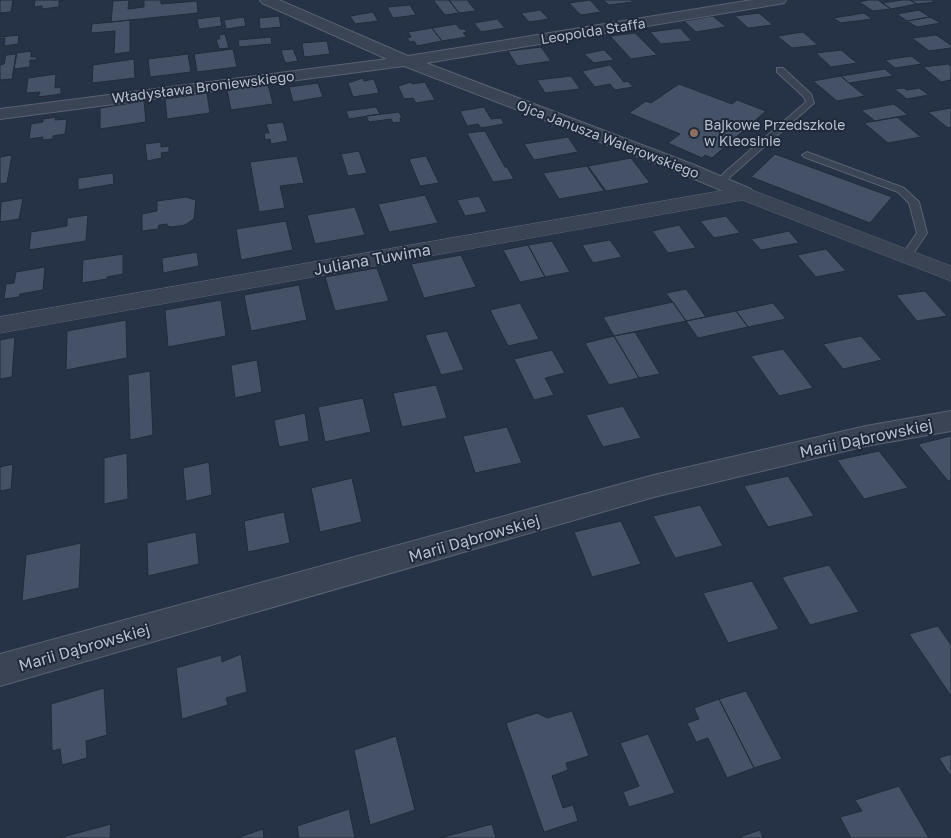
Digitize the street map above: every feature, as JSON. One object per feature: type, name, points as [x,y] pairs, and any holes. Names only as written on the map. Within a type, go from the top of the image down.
[{"type":"street","name":"Ojca Janusza Walerowskiego","points":[[268,0],[406,61],[951,274]]},
{"type":"street","name":"Leopolda Staffa","points":[[406,61],[779,0]]},
{"type":"street","name":"Władysława Broniewskiego","points":[[0,114],[406,61]]},
{"type":"street","name":"Juliana Tuwima","points":[[0,325],[744,193]]},
{"type":"street","name":"Marii Dąbrowskiej","points":[[0,670],[654,486],[866,436],[951,421]]},
{"type":"lane","points":[[720,183],[810,103],[808,96],[780,70]]},
{"type":"lane","points":[[807,155],[901,190],[914,202],[922,233],[906,256]]},
{"type":"building","points":[[0,0],[13,0],[11,12],[0,13]]},
{"type":"building","points":[[35,0],[65,0],[59,1],[59,7],[42,9],[42,6],[34,7]]},
{"type":"building","points":[[129,0],[128,9],[144,7],[144,0],[161,0],[161,4],[197,1],[198,13],[111,22],[113,1]]},
{"type":"building","points":[[433,0],[449,0],[459,13],[445,15]]},
{"type":"building","points":[[449,0],[467,0],[476,11],[459,13]]},
{"type":"building","points":[[590,0],[601,12],[581,15],[569,3]]},
{"type":"building","points":[[603,0],[631,0],[633,2],[609,5]]},
{"type":"building","points":[[878,0],[891,9],[873,11],[859,2]]},
{"type":"building","points":[[910,0],[917,4],[891,9],[882,3]]},
{"type":"building","points":[[910,0],[932,0],[935,2],[917,4]]},
{"type":"building","points":[[410,5],[416,15],[393,18],[387,7]]},
{"type":"building","points":[[540,10],[549,19],[529,22],[521,13]]},
{"type":"building","points":[[919,10],[930,17],[907,21],[897,14]]},
{"type":"building","points":[[373,12],[378,21],[355,24],[350,16]]},
{"type":"building","points":[[759,13],[773,25],[748,28],[735,16]]},
{"type":"building","points":[[864,13],[872,19],[841,23],[833,18]]},
{"type":"building","points":[[220,16],[222,26],[199,29],[197,19]]},
{"type":"building","points":[[279,16],[281,27],[260,29],[259,18]]},
{"type":"building","points":[[713,16],[726,27],[696,32],[684,21]]},
{"type":"building","points":[[244,17],[246,26],[226,29],[224,20]]},
{"type":"building","points":[[930,17],[941,23],[917,27],[907,21]]},
{"type":"building","points":[[497,19],[505,28],[481,32],[474,23]]},
{"type":"building","points":[[130,20],[130,52],[114,54],[115,31],[91,33],[92,24]]},
{"type":"building","points":[[456,24],[460,29],[464,29],[467,32],[463,33],[467,37],[442,41],[432,28]]},
{"type":"building","points":[[432,28],[442,41],[417,46],[414,41],[410,42],[407,38],[411,37],[408,32]]},
{"type":"building","points":[[680,28],[692,41],[661,44],[650,32]]},
{"type":"building","points":[[803,32],[818,45],[792,48],[777,36]]},
{"type":"building","points":[[635,33],[657,55],[631,59],[610,36]]},
{"type":"building","points":[[225,34],[229,48],[219,49],[216,39],[220,39],[219,35]]},
{"type":"building","points":[[19,35],[18,44],[4,46],[5,38],[0,39],[0,37]]},
{"type":"building","points":[[936,35],[951,45],[951,48],[929,51],[912,38]]},
{"type":"building","points":[[271,37],[272,44],[239,47],[238,40]]},
{"type":"building","points":[[327,41],[330,54],[304,57],[302,43]]},
{"type":"building","points":[[541,47],[551,61],[517,66],[508,51]]},
{"type":"building","points":[[233,49],[237,67],[197,72],[194,54]]},
{"type":"building","points":[[293,49],[298,61],[285,63],[281,50]]},
{"type":"building","points":[[604,50],[614,60],[594,63],[584,54]]},
{"type":"building","points":[[841,50],[857,63],[831,67],[816,53]]},
{"type":"building","points":[[31,51],[31,57],[37,57],[36,60],[30,60],[30,67],[14,69],[17,53]]},
{"type":"building","points":[[16,54],[12,79],[0,80],[0,65],[4,64],[6,55]]},
{"type":"building","points":[[188,54],[191,72],[150,77],[148,59]]},
{"type":"building","points":[[911,56],[922,64],[895,68],[885,60]]},
{"type":"building","points":[[134,59],[135,78],[92,83],[93,65]]},
{"type":"building","points":[[948,64],[951,66],[951,80],[941,82],[923,67]]},
{"type":"building","points":[[610,65],[624,82],[628,81],[633,87],[615,90],[610,84],[595,87],[582,71]]},
{"type":"building","points":[[885,69],[893,76],[849,83],[841,76]]},
{"type":"building","points":[[56,74],[55,88],[61,87],[61,94],[38,97],[40,92],[26,93],[28,78]]},
{"type":"building","points":[[571,76],[580,89],[545,93],[537,80]]},
{"type":"building","points":[[841,76],[865,96],[837,101],[813,81]]},
{"type":"building","points":[[363,78],[364,81],[374,79],[379,93],[353,97],[348,83]]},
{"type":"building","points":[[411,82],[412,84],[425,82],[435,100],[416,103],[413,98],[404,99],[398,86]]},
{"type":"building","points":[[318,83],[323,97],[293,102],[289,87]]},
{"type":"building","points":[[268,84],[273,104],[231,110],[227,90]]},
{"type":"building","points":[[679,84],[732,104],[737,100],[766,111],[712,158],[705,155],[702,158],[668,143],[680,134],[629,113],[646,101],[651,103]]},
{"type":"building","points":[[904,88],[907,90],[919,88],[929,95],[907,99],[894,89]]},
{"type":"building","points":[[207,93],[210,113],[167,119],[165,99]]},
{"type":"building","points":[[144,101],[146,122],[100,129],[100,108]]},
{"type":"building","points":[[894,104],[908,115],[875,121],[861,110]]},
{"type":"building","points":[[376,107],[380,114],[349,119],[346,111]]},
{"type":"building","points":[[484,107],[491,119],[501,118],[504,124],[481,128],[478,124],[467,126],[460,111]]},
{"type":"building","points":[[951,108],[951,127],[948,128],[928,112]]},
{"type":"building","points":[[399,112],[402,118],[400,118],[401,122],[393,123],[391,119],[369,122],[366,116]]},
{"type":"building","points":[[56,117],[55,120],[67,119],[65,134],[53,136],[53,139],[42,140],[43,137],[29,139],[31,124],[43,122],[43,119]]},
{"type":"building","points":[[897,117],[921,137],[888,143],[864,123]]},
{"type":"building","points":[[283,122],[288,141],[271,144],[270,139],[265,140],[264,133],[269,133],[266,124]]},
{"type":"building","points":[[485,131],[514,179],[493,182],[467,133]]},
{"type":"building","points":[[568,137],[578,152],[534,160],[524,144]]},
{"type":"building","points":[[161,142],[161,147],[169,146],[169,152],[161,153],[162,158],[147,161],[145,144]]},
{"type":"building","points":[[359,151],[367,173],[348,176],[341,154]]},
{"type":"building","points":[[775,154],[892,197],[870,223],[751,177]]},
{"type":"building","points":[[12,155],[7,183],[0,184],[0,157]]},
{"type":"building","points":[[297,156],[304,183],[280,186],[285,208],[259,212],[250,162]]},
{"type":"building","points":[[426,156],[439,183],[420,186],[409,159]]},
{"type":"building","points":[[631,158],[650,183],[606,191],[588,166]]},
{"type":"building","points":[[587,166],[604,191],[559,199],[543,173]]},
{"type":"building","points":[[113,173],[114,184],[78,190],[78,178]]},
{"type":"building","points":[[425,195],[438,223],[389,232],[378,204]]},
{"type":"building","points":[[479,196],[487,212],[465,216],[457,200]]},
{"type":"building","points":[[186,197],[196,200],[194,219],[185,225],[172,227],[167,226],[167,224],[159,225],[158,229],[142,231],[142,214],[157,211],[157,201]]},
{"type":"building","points":[[23,198],[19,219],[0,222],[1,202]]},
{"type":"building","points":[[355,207],[365,235],[315,244],[307,215]]},
{"type":"building","points":[[88,215],[86,241],[29,250],[31,232],[67,226],[67,218]]},
{"type":"building","points":[[726,216],[740,233],[714,238],[700,221]]},
{"type":"building","points":[[286,221],[293,250],[241,260],[236,229]]},
{"type":"building","points":[[679,225],[696,248],[668,253],[652,231]]},
{"type":"building","points":[[789,231],[799,243],[761,250],[751,239]]},
{"type":"building","points":[[610,240],[622,257],[593,263],[582,245]]},
{"type":"building","points":[[552,241],[570,272],[545,277],[528,245]]},
{"type":"building","points":[[528,245],[545,277],[520,282],[503,250]]},
{"type":"building","points":[[826,249],[846,271],[816,277],[797,255]]},
{"type":"building","points":[[197,252],[199,266],[163,273],[162,258]]},
{"type":"building","points":[[123,254],[123,274],[82,283],[83,260]]},
{"type":"building","points":[[461,255],[476,287],[424,298],[411,264]]},
{"type":"building","points":[[45,267],[43,290],[4,299],[6,284],[14,283],[16,272]]},
{"type":"building","points":[[377,268],[389,301],[335,311],[325,277]]},
{"type":"building","points":[[299,285],[307,320],[251,331],[244,295]]},
{"type":"building","points":[[686,289],[706,317],[686,321],[666,293]]},
{"type":"building","points":[[925,291],[947,316],[917,321],[896,295]]},
{"type":"building","points":[[221,300],[226,336],[168,347],[165,310]]},
{"type":"building","points":[[673,302],[686,321],[614,336],[603,317]]},
{"type":"building","points":[[520,303],[539,339],[508,346],[490,310]]},
{"type":"building","points":[[773,303],[786,319],[748,327],[736,311]]},
{"type":"building","points":[[736,311],[748,327],[698,338],[686,321]]},
{"type":"building","points":[[126,320],[127,358],[66,370],[67,331]]},
{"type":"building","points":[[447,331],[464,370],[441,375],[425,335]]},
{"type":"building","points":[[635,332],[660,374],[639,378],[614,336]]},
{"type":"building","points":[[614,336],[639,378],[609,385],[585,343]]},
{"type":"building","points":[[861,336],[882,360],[843,369],[823,344]]},
{"type":"building","points":[[15,337],[12,377],[0,379],[0,340]]},
{"type":"building","points":[[783,349],[813,388],[779,396],[751,356]]},
{"type":"building","points":[[552,350],[565,373],[545,378],[554,395],[534,400],[514,359]]},
{"type":"building","points":[[257,360],[262,392],[235,398],[231,365]]},
{"type":"building","points":[[150,371],[153,435],[130,440],[128,375]]},
{"type":"building","points":[[436,385],[447,418],[402,427],[393,393]]},
{"type":"building","points":[[363,398],[371,432],[325,442],[318,407]]},
{"type":"building","points":[[623,406],[641,438],[603,447],[586,415]]},
{"type":"building","points":[[305,413],[309,441],[279,447],[274,420]]},
{"type":"building","points":[[507,427],[522,463],[475,473],[463,436]]},
{"type":"building","points":[[951,436],[951,480],[948,481],[918,444]]},
{"type":"building","points":[[879,451],[908,488],[864,499],[837,460]]},
{"type":"building","points":[[127,453],[128,499],[104,504],[104,458]]},
{"type":"building","points":[[209,462],[212,495],[186,501],[183,468]]},
{"type":"building","points":[[13,464],[11,489],[0,491],[0,467]]},
{"type":"building","points":[[788,476],[814,516],[768,527],[744,486]]},
{"type":"building","points":[[352,478],[362,522],[320,532],[311,488]]},
{"type":"building","points":[[700,505],[723,546],[675,558],[653,516]]},
{"type":"building","points":[[284,512],[290,543],[248,552],[244,521]]},
{"type":"building","points":[[621,521],[641,564],[592,577],[574,532]]},
{"type":"building","points":[[196,532],[199,564],[148,576],[147,543]]},
{"type":"building","points":[[81,543],[79,588],[22,601],[26,555]]},
{"type":"building","points":[[829,565],[859,612],[810,625],[782,577]]},
{"type":"building","points":[[752,581],[779,629],[728,643],[703,593]]},
{"type":"building","points":[[938,626],[951,645],[951,696],[909,634]]},
{"type":"building","points":[[241,654],[247,692],[226,698],[228,705],[182,719],[176,668],[221,655],[222,662]]},
{"type":"building","points":[[104,688],[107,735],[86,741],[87,758],[62,765],[60,749],[52,751],[51,704]]},
{"type":"building","points":[[746,691],[782,759],[754,768],[719,699]]},
{"type":"building","points":[[719,699],[754,768],[727,778],[708,738],[696,742],[687,723],[699,719],[694,708]]},
{"type":"building","points":[[572,711],[589,756],[566,763],[568,770],[552,776],[563,808],[573,805],[578,821],[544,832],[506,723],[537,713],[547,718]]},
{"type":"building","points":[[648,734],[675,793],[629,807],[623,792],[639,786],[620,743]]},
{"type":"building","points":[[396,736],[415,810],[370,825],[354,750]]},
{"type":"building","points":[[951,754],[951,777],[939,758]]},
{"type":"building","points":[[899,786],[929,838],[851,838],[840,817],[862,811],[855,800]]},
{"type":"building","points":[[349,809],[355,838],[299,838],[297,826]]},
{"type":"building","points":[[111,824],[110,838],[59,838]]},
{"type":"building","points":[[492,824],[496,838],[440,838]]},
{"type":"building","points":[[263,829],[264,838],[237,838]]},
{"type":"building","points":[[760,830],[763,838],[737,838]]},
{"type":"place","name":"Bajkowe Przedszkole w Kleosinie","points":[[694,133]]}]
